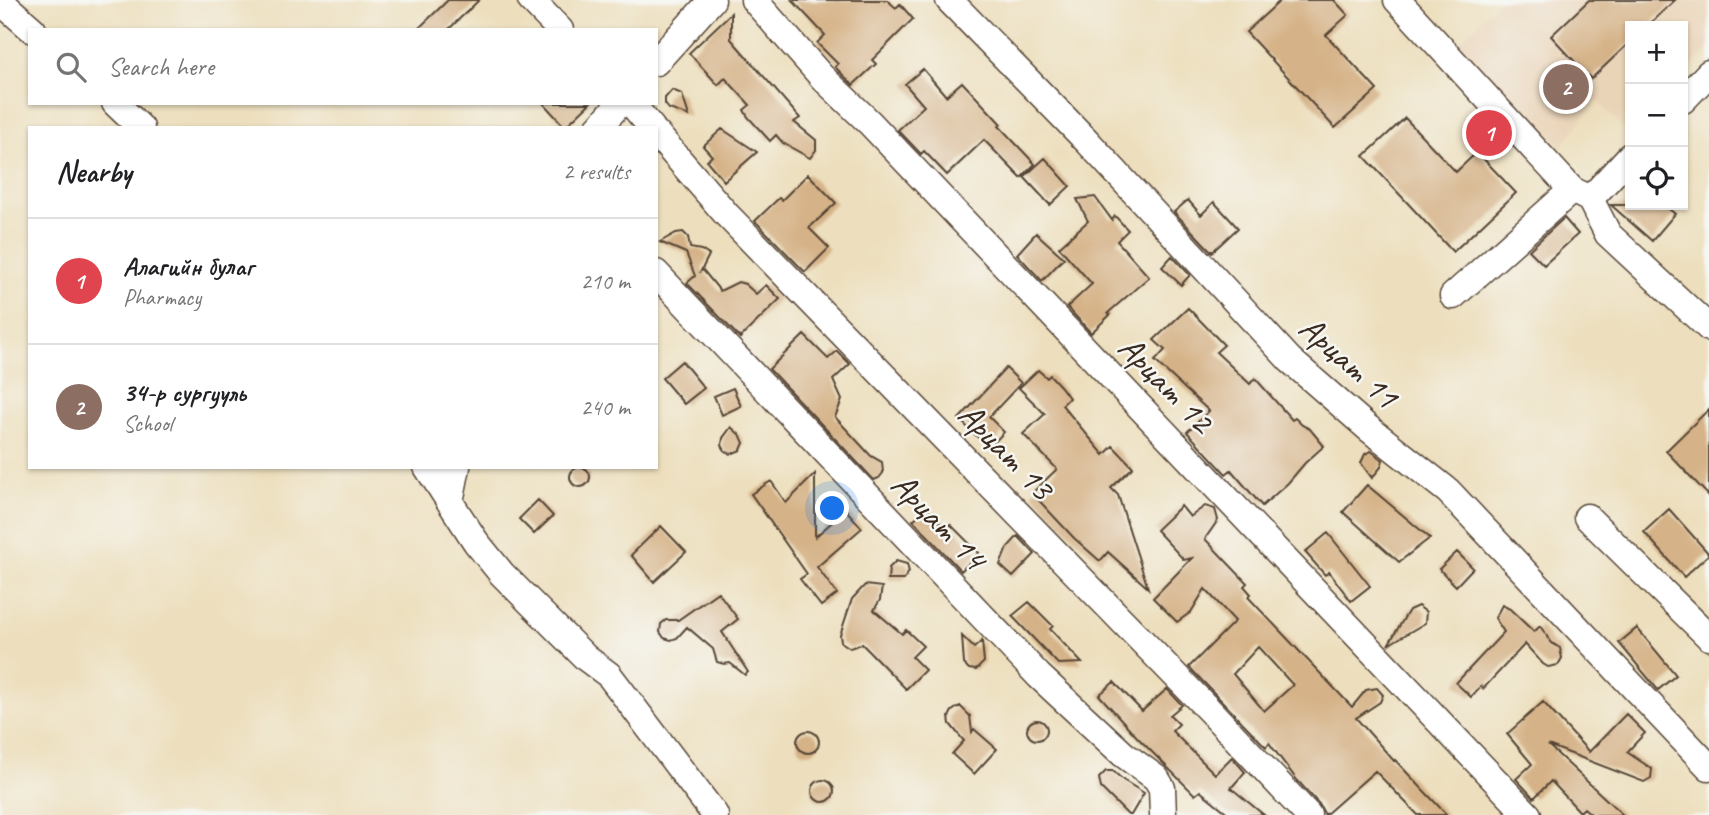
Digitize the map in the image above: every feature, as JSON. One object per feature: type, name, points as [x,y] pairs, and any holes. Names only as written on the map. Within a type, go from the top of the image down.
[{"type":"street","points":[[530,0],[558,28]]},
{"type":"street","points":[[658,60],[712,0]]},
{"type":"street","name":"Арцат 12","points":[[754,0],[822,77],[870,123],[1528,815]]},
{"type":"street","name":"Арцат 11","points":[[949,0],[1087,141],[1290,360],[1368,428],[1448,491],[1709,767]]},
{"type":"street","points":[[1396,0],[1581,195],[1608,234],[1709,327]]},
{"type":"street","points":[[0,1],[31,28]]},
{"type":"street","points":[[1688,95],[1709,73]]},
{"type":"street","points":[[118,105],[139,126]]},
{"type":"street","points":[[600,126],[618,105]]},
{"type":"street","points":[[633,105],[650,126]]},
{"type":"street","name":"Арцат 13","points":[[658,135],[727,215],[1201,701],[1308,815]]},
{"type":"street","points":[[1453,296],[1625,160]]},
{"type":"street","name":"Арцат 14","points":[[658,275],[1039,676],[1123,754],[1156,778],[1162,788],[1163,815]]},
{"type":"street","points":[[428,469],[476,542],[502,574],[586,657],[609,675],[715,815]]},
{"type":"street","points":[[450,502],[457,469]]},
{"type":"street","points":[[1587,517],[1709,637]]},
{"type":"shaded area","points":[[1497,0],[1709,0],[1709,49],[1688,69],[1688,21],[1625,21],[1625,129],[1596,101],[1561,148],[1458,43]]},
{"type":"building","points":[[448,0],[479,0],[450,28],[419,28]]},
{"type":"building","points":[[792,0],[887,0],[896,8],[900,4],[913,19],[872,60],[876,64],[853,85],[835,67],[838,64],[817,43],[825,35]]},
{"type":"building","points":[[1281,0],[1334,0],[1348,15],[1326,35],[1377,90],[1335,128],[1246,32]]},
{"type":"building","points":[[1589,0],[1675,0],[1652,21],[1625,21],[1625,47],[1591,79],[1551,36]]},
{"type":"building","points":[[731,13],[731,39],[800,118],[794,122],[816,140],[816,150],[810,158],[783,143],[776,135],[770,141],[744,110],[750,105],[725,78],[718,85],[689,53]]},
{"type":"building","points":[[923,69],[946,96],[962,82],[1035,164],[1021,178],[984,140],[947,175],[924,151],[921,154],[898,130],[924,106],[905,84]]},
{"type":"building","points":[[672,90],[682,94],[689,116],[669,109],[665,104],[665,98]]},
{"type":"building","points":[[545,105],[588,105],[566,126]]},
{"type":"building","points":[[1405,118],[1456,172],[1477,152],[1516,193],[1453,252],[1364,156]]},
{"type":"building","points":[[722,129],[757,152],[724,181],[707,161],[712,156],[703,146]]},
{"type":"building","points":[[1045,158],[1070,186],[1050,205],[1024,177]]},
{"type":"building","points":[[808,174],[836,203],[809,228],[829,248],[805,272],[755,221],[779,198],[782,200]]},
{"type":"building","points":[[1095,197],[1112,220],[1115,216],[1128,230],[1117,241],[1149,277],[1108,313],[1110,315],[1091,333],[1067,307],[1092,284],[1059,247],[1088,221],[1077,199]]},
{"type":"building","points":[[1188,200],[1201,215],[1214,202],[1238,228],[1212,252],[1174,212]]},
{"type":"building","points":[[1611,205],[1625,205],[1625,210],[1670,210],[1675,214],[1652,241]]},
{"type":"building","points":[[1564,218],[1578,234],[1544,265],[1529,250]]},
{"type":"building","points":[[683,232],[688,237],[690,248],[709,255],[701,271],[703,270],[720,291],[738,282],[745,284],[756,294],[766,285],[780,299],[740,338],[687,283],[695,276],[686,253],[660,242]]},
{"type":"building","points":[[1036,233],[1064,258],[1042,281],[1017,254]]},
{"type":"building","points":[[1172,256],[1190,275],[1181,285],[1162,267]]},
{"type":"building","points":[[1188,308],[1224,345],[1216,352],[1250,384],[1255,378],[1292,420],[1295,418],[1310,429],[1324,446],[1262,506],[1231,470],[1226,474],[1187,432],[1209,411],[1155,361],[1165,350],[1154,340]]},
{"type":"building","points":[[804,335],[828,359],[837,351],[850,364],[833,380],[842,400],[835,417],[871,456],[882,462],[883,473],[879,478],[874,480],[769,369]]},
{"type":"building","points":[[682,361],[704,388],[684,404],[662,378]]},
{"type":"building","points":[[1006,368],[1021,383],[989,417],[1004,432],[989,448],[959,419]]},
{"type":"building","points":[[1038,370],[1047,378],[1050,375],[1061,387],[1069,398],[1062,405],[1104,455],[1113,446],[1133,467],[1111,488],[1118,495],[1148,588],[1108,552],[1100,561],[1074,538],[1032,493],[1057,469],[1023,434],[1045,414],[1019,388]]},
{"type":"building","points":[[733,388],[741,406],[722,415],[714,396]]},
{"type":"building","points":[[1709,409],[1709,496],[1666,451]]},
{"type":"building","points":[[731,427],[744,443],[741,450],[731,454],[725,451],[722,445],[723,438]]},
{"type":"building","points":[[1371,451],[1383,460],[1372,478],[1361,463],[1365,454]]},
{"type":"building","points":[[574,469],[586,469],[590,473],[590,481],[584,487],[576,487],[570,481],[570,473]]},
{"type":"building","points":[[815,474],[815,537],[846,510],[862,528],[817,567],[837,594],[821,606],[800,579],[807,574],[751,494],[771,481],[786,503]]},
{"type":"building","points":[[1367,485],[1430,538],[1399,562],[1343,512]]},
{"type":"building","points":[[538,500],[553,516],[534,534],[519,519]]},
{"type":"building","points":[[1181,506],[1190,517],[1205,506],[1215,509],[1218,520],[1205,539],[1247,583],[1244,586],[1251,594],[1248,597],[1352,707],[1366,690],[1377,688],[1383,695],[1380,702],[1356,718],[1447,815],[1418,815],[1375,771],[1325,815],[1269,743],[1266,747],[1189,667],[1235,621],[1205,589],[1191,612],[1177,622],[1153,598],[1192,558],[1184,560],[1156,530]],"holes":[[[1258,647],[1293,685],[1264,711],[1233,674]]]},
{"type":"building","points":[[927,508],[945,528],[950,524],[979,553],[961,571],[913,520]]},
{"type":"building","points":[[1669,509],[1709,554],[1684,577],[1644,532]]},
{"type":"building","points":[[661,526],[686,552],[654,582],[631,555]]},
{"type":"building","points":[[1328,533],[1370,586],[1351,601],[1329,572],[1325,575],[1305,552]]},
{"type":"building","points":[[1018,536],[1035,554],[1013,577],[1000,565],[1007,548]]},
{"type":"building","points":[[1457,552],[1473,568],[1456,586],[1439,569]]},
{"type":"building","points":[[896,561],[907,564],[909,572],[903,580],[888,580],[889,568]]},
{"type":"building","points":[[865,585],[882,587],[880,600],[874,610],[902,634],[906,630],[923,646],[912,657],[925,670],[906,689],[862,644],[850,648],[841,642],[840,635],[852,599]]},
{"type":"building","points":[[718,592],[738,619],[722,632],[748,672],[745,675],[730,663],[717,662],[713,649],[687,627],[677,638],[671,640],[664,638],[660,632],[661,624],[666,620],[678,620]]},
{"type":"building","points":[[1029,602],[1053,626],[1050,629],[1082,663],[1058,664],[1012,616]]},
{"type":"building","points":[[1502,605],[1510,609],[1534,632],[1540,626],[1552,643],[1560,648],[1562,658],[1558,665],[1548,667],[1525,644],[1483,689],[1481,686],[1471,697],[1456,683],[1504,632],[1495,618]]},
{"type":"building","points":[[1418,606],[1426,612],[1425,623],[1388,645],[1409,610]]},
{"type":"building","points":[[1637,628],[1676,675],[1658,690],[1619,643]]},
{"type":"building","points":[[962,636],[974,648],[982,641],[984,662],[976,670],[969,669],[964,664]]},
{"type":"building","points":[[1114,682],[1142,711],[1167,689],[1182,705],[1170,715],[1179,724],[1172,731],[1215,774],[1232,757],[1245,772],[1231,788],[1264,815],[1230,815],[1200,791],[1195,795],[1099,695]]},
{"type":"building","points":[[1543,702],[1589,752],[1626,714],[1645,733],[1627,752],[1652,769],[1651,778],[1644,782],[1548,745],[1623,815],[1592,815],[1584,808],[1580,812],[1551,781],[1534,798],[1516,779],[1532,764],[1507,734]]},
{"type":"building","points":[[960,706],[970,716],[972,732],[974,729],[997,749],[974,774],[952,754],[964,741],[950,724],[949,717],[952,711]]},
{"type":"building","points":[[1037,720],[1044,723],[1047,730],[1044,737],[1037,740],[1030,737],[1027,730],[1030,723]]},
{"type":"building","points":[[808,731],[818,738],[819,742],[812,752],[808,753],[798,746],[797,742],[804,732]]},
{"type":"building","points":[[1106,771],[1113,771],[1144,793],[1131,815],[1101,788],[1099,778]]},
{"type":"building","points":[[823,780],[833,787],[834,791],[827,801],[823,802],[813,795],[812,791],[819,781]]},
{"type":"place","name":"34-р сургууль","points":[[1566,87]]},
{"type":"place","name":"Алагийн булаг","points":[[1489,133]]}]
